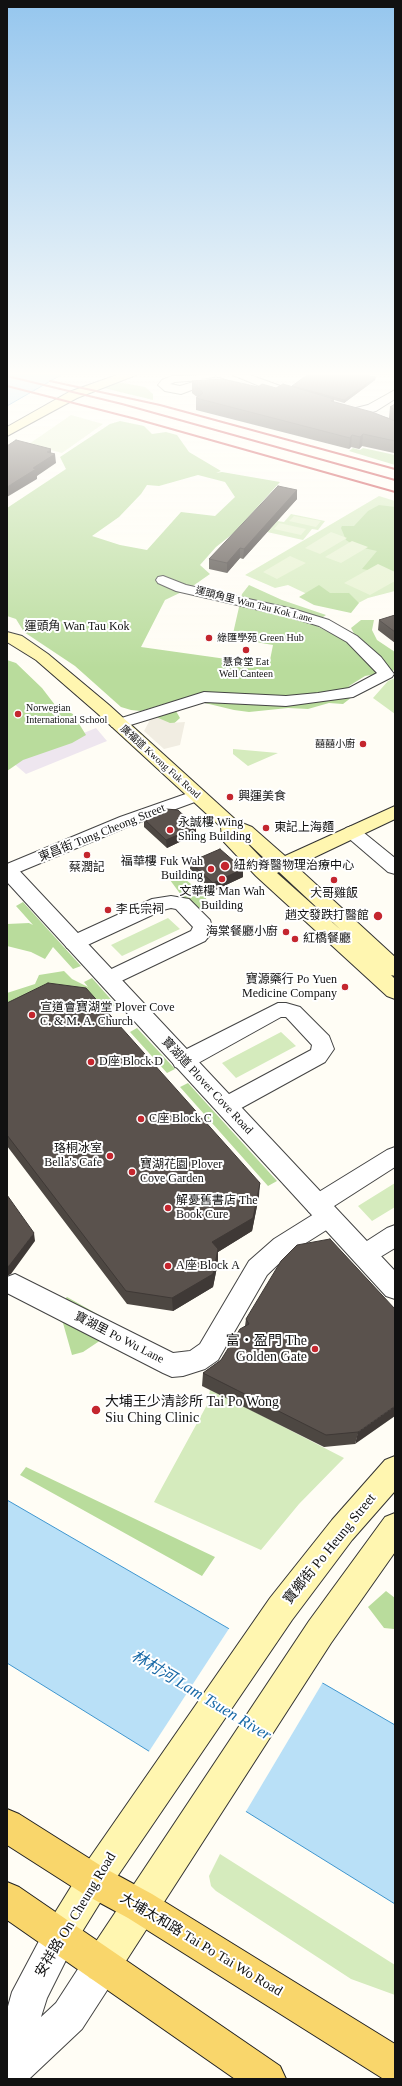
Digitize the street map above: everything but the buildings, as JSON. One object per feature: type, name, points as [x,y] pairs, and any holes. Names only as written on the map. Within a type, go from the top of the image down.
[{"type":"main road","name":"廣福道 Kwong Fuk Road","points":[[10,634],[48,662],[230,825],[245,830],[284,864],[348,927],[395,969]]},
{"type":"main road","points":[[263,870],[284,864],[395,812]]},
{"type":"main road","points":[[230,825],[231,838],[263,870],[395,991]]},
{"type":"main road","name":"寶鄉街 Po Heung Street","points":[[130,1830],[281,1609],[342,1530],[395,1470]]},
{"type":"main road","name":"安祥路 On Cheung Road","points":[[102,1965],[320,1632],[395,1528]]},
{"type":"main road","name":"大埔太和路 Tai Po Tai Wo Road","points":[[7,1826],[94,1881],[140,1906],[395,2065]]},
{"type":"main road","name":"安祥路 On Cheung Road","points":[[60,1936],[94,1881],[130,1830]]},
{"type":"main road","points":[[7,1899],[267,2079]]},
{"type":"street","name":"運頭角里 Wan Tau Kok Lane","points":[[118,724],[204,697],[302,700],[353,692],[386,674],[375,660],[352,639],[324,623],[293,613],[233,601],[181,588],[164,580]]},
{"type":"street","name":"東昌街 Tung Cheong Street","points":[[10,875],[126,821],[196,795]]},
{"type":"street","points":[[352,832],[393,865]]},
{"type":"street","name":"寶湖道 Plover Cove Road","points":[[10,875],[395,1288]]},
{"type":"street","points":[[74,943],[159,904],[171,902],[182,904],[203,925],[203,930],[198,936],[108,979]]},
{"type":"street","points":[[183,1061],[278,1010],[293,1012],[322,1042],[323,1049],[318,1056],[226,1106]]},
{"type":"street","name":"寶湖里 Po Wu Lane","points":[[15,1285],[172,1365],[196,1361],[209,1352],[258,1268],[323,1211],[395,1156]]},
{"type":"street","points":[[364,1255],[395,1235]]},
{"type":"street","name":"安祥路 On Cheung Road","points":[[8,2074],[30,1992],[60,1936]]},
{"type":"street","name":"安祥路 On Cheung Road","points":[[8,2074],[69,2016],[102,1965]]},
{"type":"shaded area","points":[[156,717],[170,723],[185,722],[180,745],[164,749],[144,731],[151,718]]},
{"type":"shaded area","points":[[96,728],[107,741],[26,774],[12,762]]},
{"type":"green space","points":[[61,472],[224,472],[280,482],[235,532],[216,547],[200,565],[210,574],[190,588],[165,600],[141,647],[269,665],[273,645],[232,638],[242,594],[249,585],[282,600],[326,615],[313,624],[330,633],[344,633],[357,639],[351,628],[361,620],[374,620],[372,630],[377,640],[395,652],[395,668],[393,671],[365,676],[349,686],[352,697],[343,704],[329,703],[308,709],[288,708],[249,712],[234,710],[184,698],[141,711],[121,707],[75,666],[24,632],[16,619],[7,616],[7,508]],"holes":[[[198,475],[225,482],[235,497],[215,516],[181,512],[147,550],[120,545],[92,536],[119,517],[141,494],[147,485],[159,486]]]},
{"type":"green space","points":[[379,496],[395,501],[395,591],[368,598],[343,611],[288,585],[275,588],[245,575]]},
{"type":"green space","points":[[379,505],[395,507],[395,578],[390,574],[362,569],[377,551],[355,546],[346,540],[341,528],[342,526],[354,526],[368,511]]},
{"type":"green space","points":[[291,514],[325,521],[318,530],[312,529],[303,540],[267,532],[277,521],[284,522]]},
{"type":"green space","points":[[294,516],[321,521],[316,527],[289,521]]},
{"type":"green space","points":[[279,523],[306,529],[301,535],[274,529]]},
{"type":"green space","points":[[331,532],[347,538],[320,554],[305,548]]},
{"type":"green space","points":[[352,541],[368,547],[341,563],[325,557]]},
{"type":"green space","points":[[290,556],[306,563],[277,579],[263,572]]},
{"type":"green space","points":[[378,564],[395,572],[395,581],[370,595],[344,583]]},
{"type":"green space","points":[[319,585],[330,593],[349,593],[359,603],[351,613],[314,605],[299,597]]},
{"type":"green space","points":[[7,660],[16,663],[42,688],[55,705],[73,714],[86,735],[72,743],[23,760],[7,771]]},
{"type":"green space","points":[[395,678],[395,714],[373,698],[388,681]]},
{"type":"green space","points":[[160,709],[176,711],[180,718],[169,728],[152,717]]},
{"type":"green space","points":[[233,749],[278,753],[248,766],[233,754]]},
{"type":"green space","points":[[175,871],[202,893],[210,904],[197,909],[187,903],[170,880]]},
{"type":"green space","points":[[23,902],[81,966],[73,969],[53,947],[45,959],[31,952],[7,946],[7,924],[29,923],[33,925],[16,906]]},
{"type":"green space","points":[[168,918],[180,929],[122,956],[111,945]]},
{"type":"green space","points":[[64,971],[72,979],[88,987],[84,982],[92,978],[116,1005],[110,1008],[111,1011],[98,1009],[7,1018],[7,993],[35,984],[39,975]]},
{"type":"green space","points":[[137,1028],[175,1069],[167,1073],[130,1032]]},
{"type":"green space","points":[[281,1032],[296,1046],[236,1078],[222,1063]]},
{"type":"green space","points":[[188,1083],[277,1181],[268,1186],[180,1087]]},
{"type":"green space","points":[[395,1183],[395,1207],[372,1221],[358,1206]]},
{"type":"green space","points":[[67,1297],[108,1320],[104,1338],[83,1352],[72,1355],[63,1323],[49,1314]]},
{"type":"green space","points":[[210,1389],[344,1458],[299,1504],[261,1550],[154,1502],[208,1403]]},
{"type":"green space","points":[[26,1467],[215,1557],[202,1576],[20,1475]]},
{"type":"green space","points":[[386,1591],[395,1598],[394,1629],[384,1628],[368,1607]]},
{"type":"green space","points":[[220,1854],[395,1965],[395,1995],[351,1979],[216,1891],[211,1886],[209,1876]]},
{"type":"water","name":"林村河 Lam Tsuen River","points":[[7,1500],[395,1725],[395,1904],[7,1663]]},
{"type":"pier","points":[[230,1627],[323,1682],[245,1813],[148,1753]]},
{"type":"railway","points":[[325,472],[395,492]]},
{"type":"railway","points":[[368,472],[395,480]]},
{"type":"place","name":"綠匯學苑 Green Hub","points":[[209,638]]},
{"type":"place","name":"慧食堂 Eat Well Canteen","points":[[246,650]]},
{"type":"place","name":"Norwegian International School","points":[[18,714]]},
{"type":"place","name":"囍囍小廚","points":[[363,744]]},
{"type":"place","name":"興運美食","points":[[230,797]]},
{"type":"place","name":"東記上海麵","points":[[266,828]]},
{"type":"place","name":"永誠樓 Wing Shing Building","points":[[170,830]]},
{"type":"place","name":"蔡潤記","points":[[87,855]]},
{"type":"place","name":"紐約脊醫物理治療中心","points":[[225,866]]},
{"type":"place","name":"福華樓 Fuk Wah Building","points":[[211,869]]},
{"type":"place","name":"文華樓 Man Wah Building","points":[[222,879]]},
{"type":"place","name":"大哥雞飯","points":[[334,880]]},
{"type":"place","name":"李氏宗祠","points":[[108,910]]},
{"type":"place","name":"趙文發跌打醫館","points":[[378,916]]},
{"type":"place","name":"海棠餐廳小廚","points":[[286,932]]},
{"type":"place","name":"紅橋餐廳","points":[[295,939]]},
{"type":"place","name":"寶源藥行 Po Yuen Medicine Company","points":[[345,987]]},
{"type":"place","name":"宣道會寶湖堂 Plover Cove C. & M. A. Church","points":[[32,1015]]},
{"type":"place","name":"D座 Block D","points":[[91,1062]]},
{"type":"place","name":"C座 Block C","points":[[141,1119]]},
{"type":"place","name":"珞桐冰室 Bella's Cafe","points":[[110,1156]]},
{"type":"place","name":"寶湖花園 Plover Cove Garden","points":[[132,1172]]},
{"type":"place","name":"解憂舊書店 The Book Cure","points":[[168,1208]]},
{"type":"place","name":"A座 Block A","points":[[168,1266]]},
{"type":"place","name":"富‧盈門 The Golden Gate","points":[[315,1349]]},
{"type":"place","name":"大埔王少清診所 Tai Po Wong Siu Ching Clinic","points":[[96,1410]]},
{"type":"district","name":"運頭角 Wan Tau Kok","points":[[77,627]]}]
